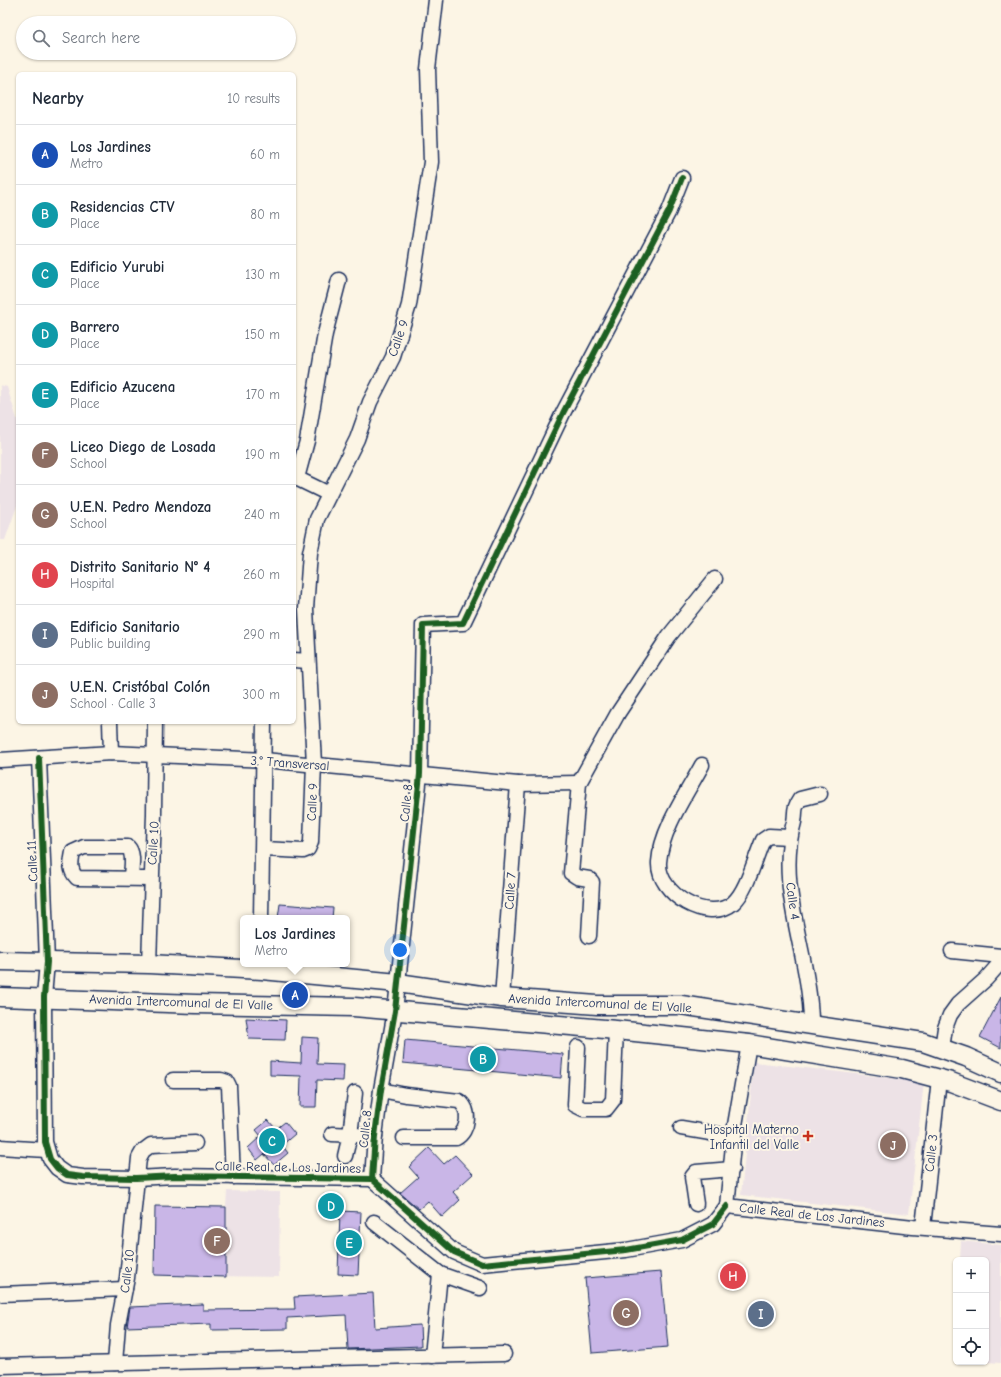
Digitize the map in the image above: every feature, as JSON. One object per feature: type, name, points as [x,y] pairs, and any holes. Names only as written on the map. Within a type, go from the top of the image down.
[{"type":"main road","name":"Avenida Intercomunal de El Valle","points":[[0,961],[240,966]]},
{"type":"main road","name":"Avenida Intercomunal de El Valle","points":[[262,967],[398,983],[502,998],[597,1005],[681,1005],[923,1042],[942,1048],[1001,1073]]},
{"type":"main road","name":"Avenida Intercomunal de El Valle","points":[[0,997],[196,1004],[354,1007],[616,1030],[750,1044],[902,1069],[939,1079],[1001,1101]]},
{"type":"street","name":"Calle 9","points":[[263,849],[303,851],[308,849],[311,842],[314,764],[306,609],[310,553],[317,519],[357,439],[370,402],[393,356],[409,305],[431,162],[428,69],[436,0]]},
{"type":"street","name":"Calle 8","points":[[372,1179],[375,1136],[381,1090],[395,1011],[420,774],[423,625],[463,623],[563,413],[669,211],[682,178]]},
{"type":"street","points":[[296,475],[307,441],[325,334],[339,280]]},
{"type":"street","points":[[296,478],[329,494]]},
{"type":"street","points":[[589,936],[592,882],[589,878],[577,877],[571,873],[579,783],[618,713],[660,648],[715,578]]},
{"type":"street","points":[[296,660],[308,661]]},
{"type":"street","points":[[110,724],[111,753]]},
{"type":"street","name":"Calle 10","points":[[149,964],[156,756],[155,724]]},
{"type":"street","points":[[261,915],[264,724]]},
{"type":"street","name":"3.° Transversal","points":[[0,760],[111,753],[264,760],[518,784],[579,783]]},
{"type":"street","name":"Calle 11","points":[[39,758],[47,962],[44,998]]},
{"type":"street","points":[[702,765],[672,821],[662,846],[660,868],[662,880],[669,890],[696,906],[712,910],[726,907],[732,904],[741,894],[763,840],[769,836],[789,837]]},
{"type":"street","name":"Calle 7","points":[[502,998],[518,784]]},
{"type":"street","name":"Calle 4","points":[[811,1024],[806,968],[791,901],[787,854],[789,837],[794,819],[794,808],[800,799],[820,794]]},
{"type":"street","points":[[131,878],[151,879]]},
{"type":"street","points":[[952,951],[1001,956]]},
{"type":"street","points":[[942,1048],[945,1028],[950,1015],[958,1004],[986,979],[1001,962]]},
{"type":"street","points":[[0,1147],[48,1154],[44,998]]},
{"type":"street","points":[[578,1047],[575,1105],[582,1109],[606,1109],[612,1100],[616,1030]]},
{"type":"street","points":[[727,1206],[734,1137],[750,1044]]},
{"type":"street","name":"Calle 3","points":[[923,1227],[939,1079]]},
{"type":"street","points":[[173,1080],[221,1080],[229,1086],[233,1177]]},
{"type":"street","points":[[381,1090],[406,1095],[459,1101],[464,1104],[466,1110],[466,1130],[462,1135],[456,1138],[404,1138]]},
{"type":"street","points":[[345,1156],[350,1135],[355,1093]]},
{"type":"street","points":[[681,1128],[734,1137]]},
{"type":"street","points":[[332,1134],[375,1136]]},
{"type":"street","name":"Calle 10","points":[[115,1364],[118,1325],[125,1289],[138,1158],[146,1148],[151,1145],[195,1143]]},
{"type":"street","name":"Calle Real de Los Jardines","points":[[48,1154],[57,1168],[67,1175],[83,1177],[136,1178],[175,1176],[372,1179],[454,1252],[482,1264],[626,1250],[682,1240],[712,1224],[727,1206],[1001,1234]]},
{"type":"street","points":[[696,1204],[692,1177],[696,1172],[718,1168],[732,1168]]},
{"type":"street","points":[[374,1222],[440,1274],[480,1288]]},
{"type":"street","points":[[432,1356],[440,1274]]},
{"type":"street","points":[[0,1294],[125,1289]]},
{"type":"street","points":[[0,1366],[504,1354]]},
{"type":"shaded area","points":[[0,385],[7,387],[16,416],[16,509],[5,540],[0,540]]},
{"type":"shaded area","name":"Hospital Materno Infantil del Valle","points":[[754,1062],[924,1082],[909,1214],[741,1195]]},
{"type":"shaded area","points":[[227,1191],[280,1192],[279,1277],[154,1275],[155,1206],[226,1207]]},
{"type":"shaded area","points":[[961,1241],[1001,1245],[1001,1363],[989,1362],[989,1257],[960,1257]]},
{"type":"building","points":[[280,904],[333,908],[332,915],[278,915]]},
{"type":"building","points":[[1001,997],[1001,1048],[980,1037]]},
{"type":"building","points":[[246,1018],[286,1020],[285,1040],[249,1039]]},
{"type":"building","points":[[302,1037],[318,1038],[317,1064],[344,1065],[343,1081],[317,1080],[316,1107],[300,1107],[301,1076],[270,1075],[270,1061],[301,1063]]},
{"type":"building","points":[[405,1040],[563,1054],[561,1078],[403,1063]]},
{"type":"building","points":[[268,1120],[276,1129],[285,1122],[295,1134],[282,1145],[288,1153],[274,1165],[264,1154],[257,1160],[248,1148],[261,1136],[256,1130]]},
{"type":"building","points":[[429,1148],[444,1164],[455,1155],[473,1174],[453,1192],[460,1200],[442,1217],[428,1201],[419,1209],[400,1193],[418,1177],[409,1167]]},
{"type":"building","points":[[324,1195],[338,1195],[338,1216],[324,1216]]},
{"type":"building","points":[[155,1206],[226,1207],[226,1277],[154,1275]]},
{"type":"building","points":[[340,1211],[361,1212],[358,1275],[338,1274]]},
{"type":"building","points":[[661,1272],[668,1347],[592,1353],[585,1278]]},
{"type":"building","points":[[373,1293],[375,1328],[420,1325],[421,1346],[348,1349],[346,1315],[287,1318],[287,1329],[211,1330],[211,1324],[127,1327],[130,1307],[203,1304],[203,1310],[295,1309],[294,1297]]},
{"type":"cycle path","points":[[372,1179],[375,1136],[381,1090],[395,1011],[420,774],[423,625],[463,623],[563,413],[669,211],[682,178]]},
{"type":"cycle path","points":[[39,758],[47,962],[44,997],[45,1142],[50,1159],[57,1168],[67,1175],[83,1177],[136,1178],[175,1176],[372,1179],[454,1252],[482,1264],[626,1250],[682,1240],[713,1224],[727,1206]]},
{"type":"place","name":"Los Jardines","points":[[295,995]]},
{"type":"place","name":"Residencias CTV","points":[[483,1059]]},
{"type":"place","name":"Hospital Materno Infantil del Valle","points":[[808,1136]]},
{"type":"place","name":"Edificio Yurubi","points":[[272,1141]]},
{"type":"place","name":"U.E.N. Cristóbal Colón","points":[[893,1145]]},
{"type":"place","name":"Barrero","points":[[331,1206]]},
{"type":"place","name":"Liceo Diego de Losada","points":[[217,1241]]},
{"type":"place","name":"Edificio Azucena","points":[[349,1243]]},
{"type":"place","name":"Distrito Sanitario N° 4","points":[[733,1276]]},
{"type":"place","name":"U.E.N. Pedro Mendoza","points":[[626,1313]]},
{"type":"place","name":"Edificio Sanitario","points":[[761,1314]]}]
